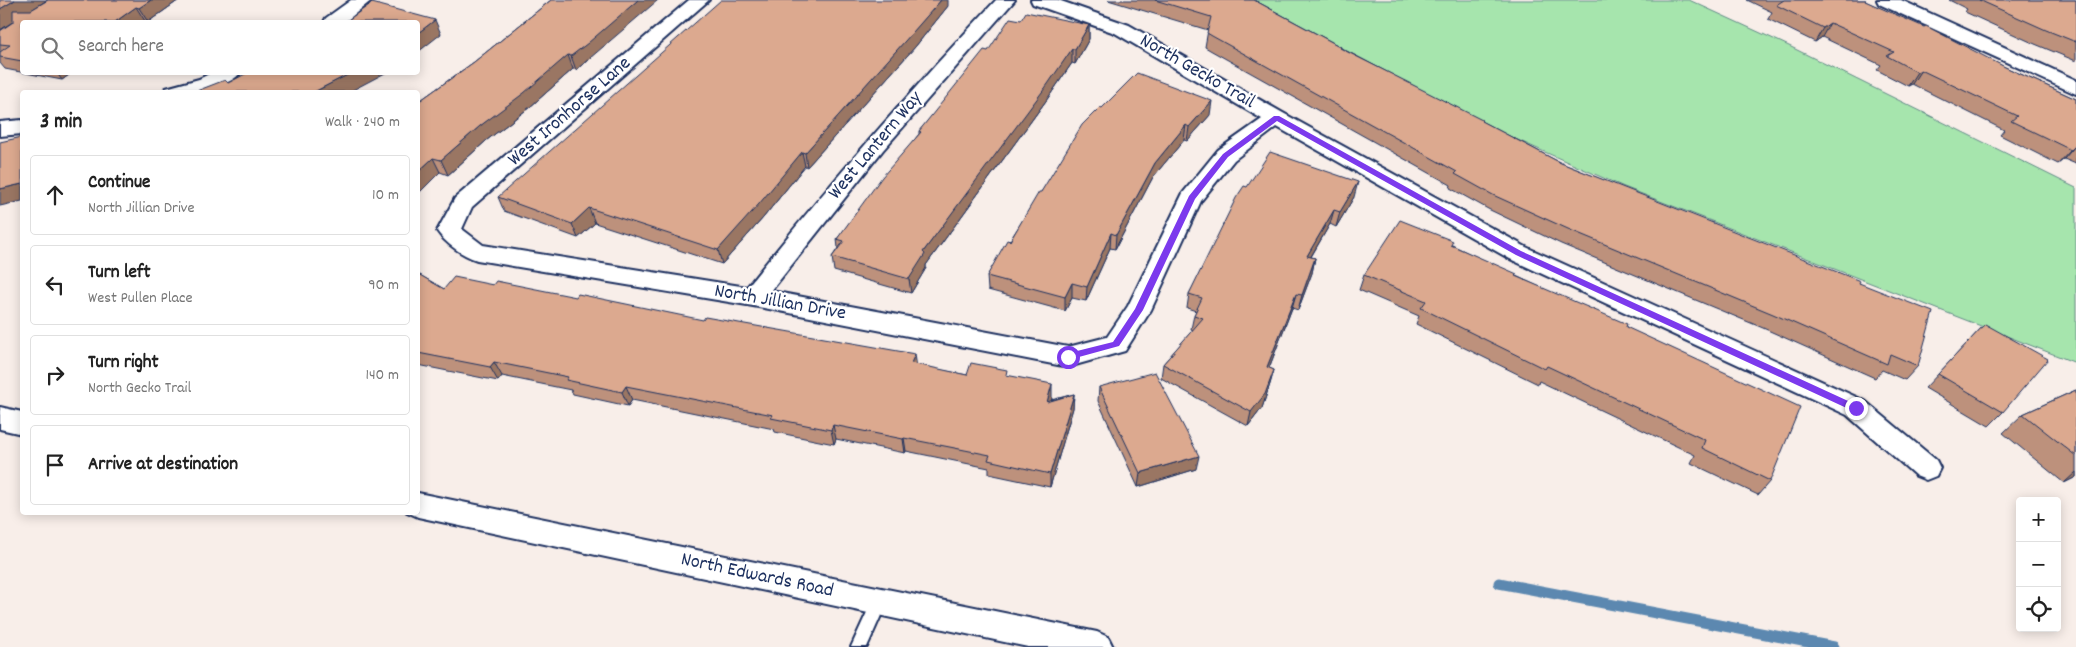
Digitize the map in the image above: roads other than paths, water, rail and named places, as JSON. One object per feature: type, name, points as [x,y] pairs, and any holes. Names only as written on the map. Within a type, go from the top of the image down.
[{"type":"street","points":[[336,20],[363,0]]},
{"type":"street","name":"West Ironhorse Lane","points":[[449,231],[464,203],[700,0]]},
{"type":"street","name":"West Lantern Way","points":[[753,298],[804,231],[937,73],[1006,0]]},
{"type":"street","name":"North Gecko Trail","points":[[1040,0],[1122,29],[1276,118],[1518,253],[1856,408],[1926,468]]},
{"type":"street","points":[[1886,0],[2076,88]]},
{"type":"street","points":[[180,90],[206,83],[224,75]]},
{"type":"street","name":"North Jillian Drive","points":[[449,231],[478,252],[753,298],[1068,357],[1116,344],[1138,310],[1191,198],[1226,155],[1276,118]]},
{"type":"street","points":[[0,129],[20,127]]},
{"type":"street","points":[[0,418],[20,423]]},
{"type":"street","name":"North Edwards Road","points":[[420,505],[1097,647]]},
{"type":"lane","points":[[859,647],[879,602]]},
{"type":"waterway","points":[[1499,583],[1834,647]]}]
